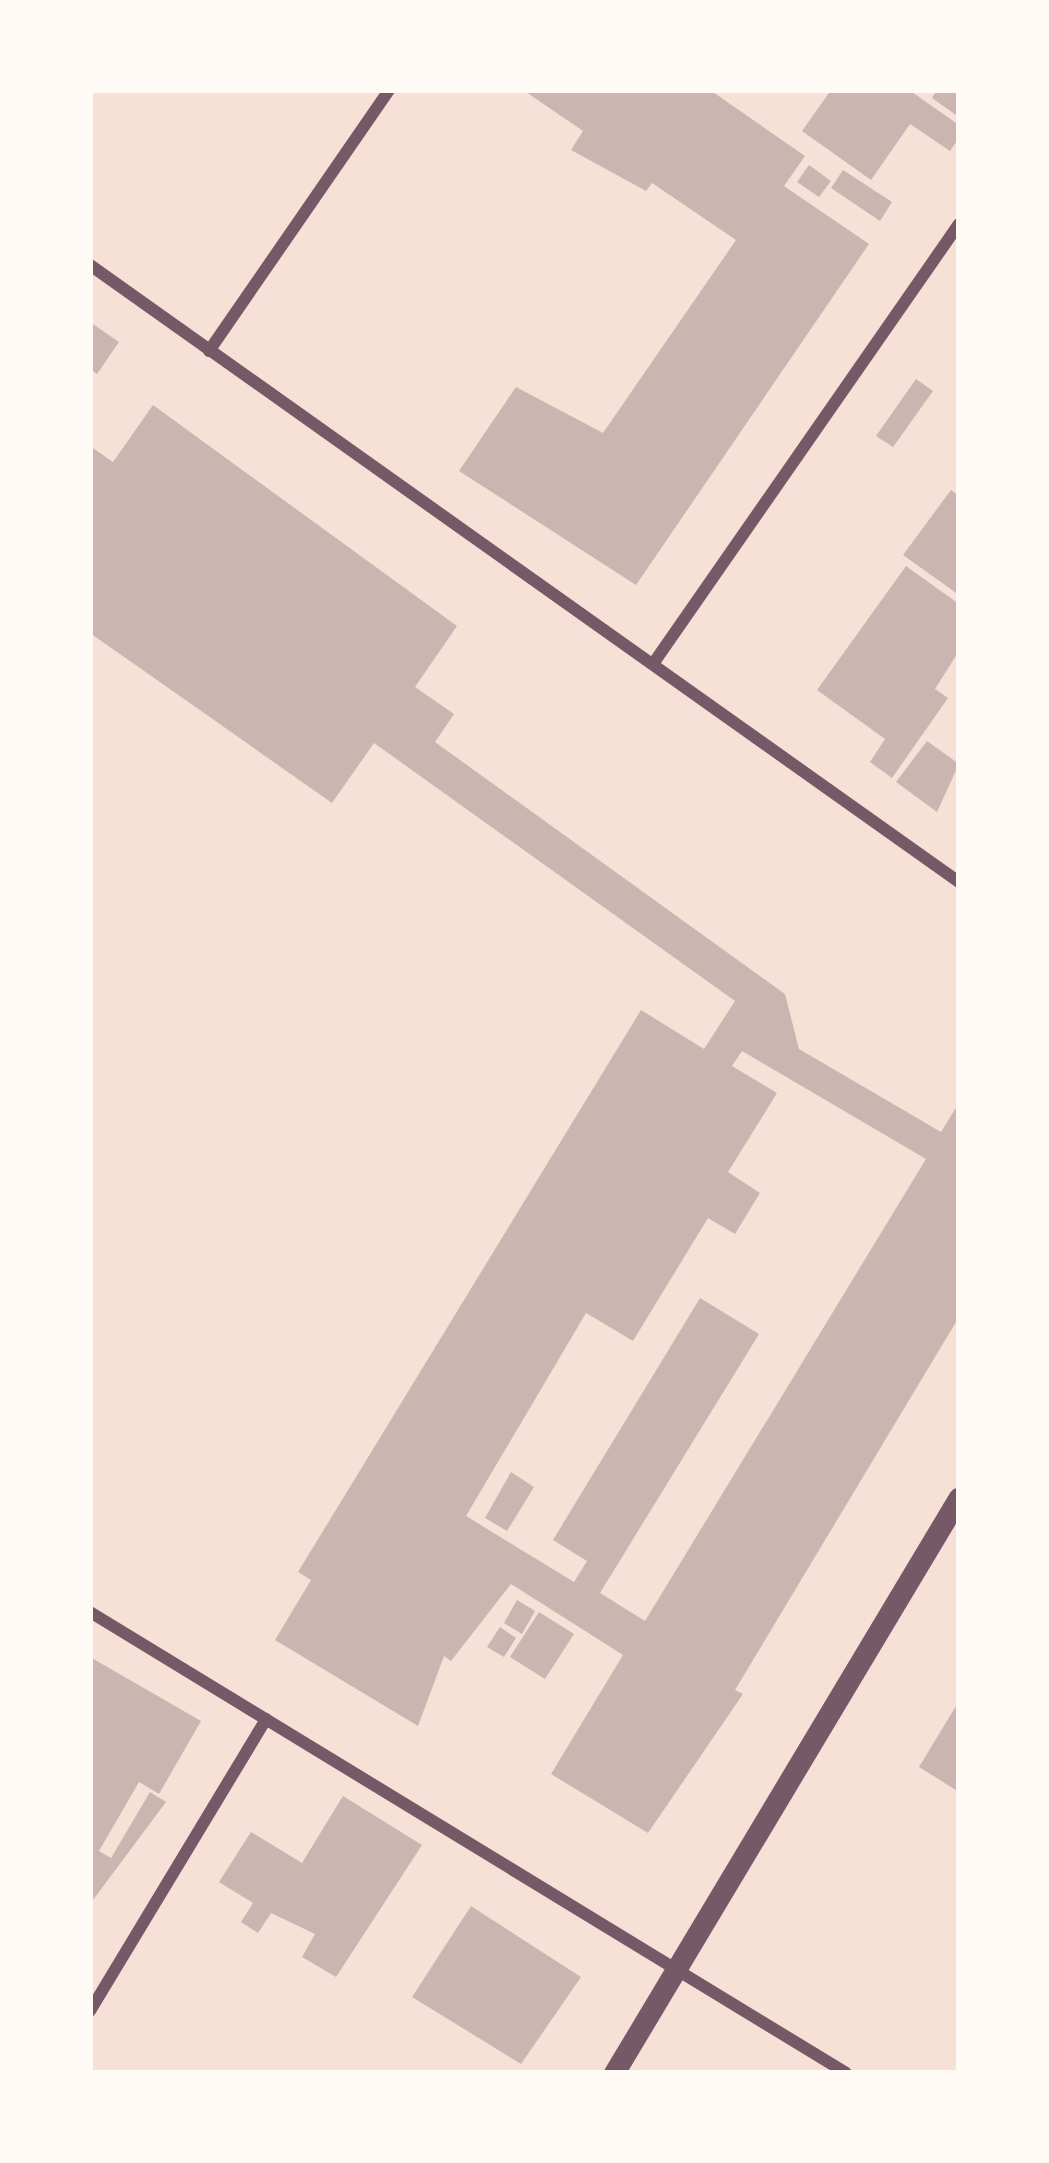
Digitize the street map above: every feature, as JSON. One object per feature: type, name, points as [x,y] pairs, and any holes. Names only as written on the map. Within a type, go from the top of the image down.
[{"type":"street","points":[[208,351],[389,90]]},
{"type":"street","points":[[655,661],[959,224]]},
{"type":"street","points":[[90,265],[655,661],[959,882]]},
{"type":"street","points":[[614,2073],[959,1497]]},
{"type":"street","points":[[90,1612],[846,2073]]},
{"type":"street","points":[[90,2011],[266,1719]]},
{"type":"building","points":[[523,90],[710,90],[805,156],[784,186],[869,244],[636,585],[459,471],[516,387],[603,433],[736,240],[652,183],[646,191],[571,150],[583,131]]},
{"type":"building","points":[[831,90],[909,90],[959,125],[959,138],[950,151],[910,124],[871,180],[802,131]]},
{"type":"building","points":[[937,90],[959,90],[959,117],[932,98]]},
{"type":"building","points":[[809,165],[831,181],[819,197],[797,182]]},
{"type":"building","points":[[843,170],[892,202],[880,221],[831,188]]},
{"type":"building","points":[[90,322],[119,342],[97,374],[90,369]]},
{"type":"building","points":[[916,379],[933,391],[893,447],[876,436]]},
{"type":"building","points":[[153,405],[457,626],[415,687],[454,714],[435,742],[785,994],[799,1049],[941,1132],[959,1103],[959,1317],[735,1690],[743,1694],[648,1833],[551,1774],[623,1655],[511,1584],[451,1661],[444,1656],[418,1726],[275,1640],[311,1580],[298,1572],[641,1010],[704,1049],[735,1001],[374,743],[332,803],[90,633],[90,446],[113,462]],"holes":[[[742,1051],[926,1159],[645,1621],[600,1593],[759,1334],[700,1298],[553,1540],[587,1561],[574,1582],[466,1516],[586,1313],[633,1341],[708,1218],[735,1234],[760,1193],[728,1172],[777,1093],[732,1066]]]},
{"type":"building","points":[[951,490],[959,496],[959,595],[903,555]]},
{"type":"building","points":[[906,566],[959,604],[959,651],[935,689],[948,698],[892,778],[870,762],[885,739],[817,690]]},
{"type":"building","points":[[927,741],[959,764],[937,812],[896,782]]},
{"type":"building","points":[[511,1472],[534,1487],[507,1531],[485,1518]]},
{"type":"building","points":[[517,1600],[535,1611],[522,1634],[504,1623]]},
{"type":"building","points":[[539,1612],[574,1634],[545,1679],[510,1657]]},
{"type":"building","points":[[500,1627],[516,1638],[504,1657],[487,1647]]},
{"type":"building","points":[[90,1657],[201,1721],[159,1794],[139,1782],[99,1851],[111,1858],[150,1792],[166,1802],[90,1904]]},
{"type":"building","points":[[959,1701],[959,1792],[919,1767]]},
{"type":"building","points":[[343,1796],[422,1845],[336,1977],[302,1957],[315,1934],[271,1913],[258,1933],[241,1922],[253,1903],[219,1882],[251,1832],[302,1863]]},
{"type":"building","points":[[471,1906],[581,1977],[521,2064],[412,1997]]}]
